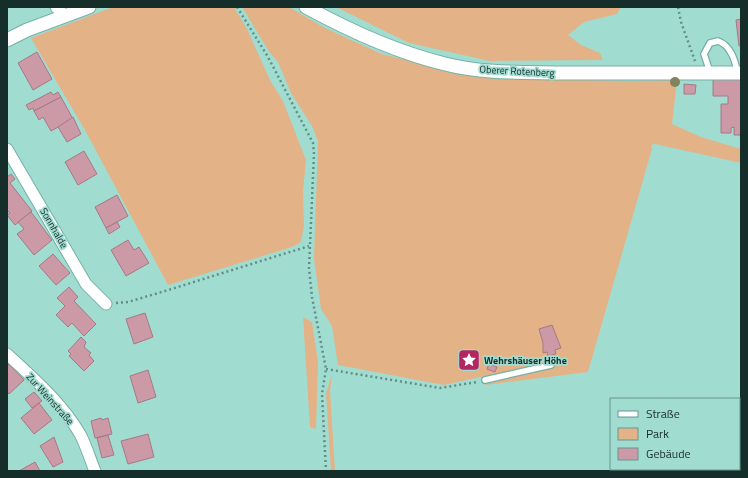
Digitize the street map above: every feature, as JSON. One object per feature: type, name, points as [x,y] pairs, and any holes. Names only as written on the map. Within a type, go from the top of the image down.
[{"type":"street","points":[[7,40],[60,12],[89,7]]},
{"type":"street","name":"Oberer Rotenberg","points":[[306,7],[377,43],[446,64],[486,70],[532,72],[703,67],[739,73]]},
{"type":"street","name":"Sonnhalde","points":[[7,148],[86,284],[106,304]]},
{"type":"street","name":"Zur Weinstraße","points":[[7,354],[45,390],[72,421],[81,435],[95,471]]},
{"type":"lane","points":[[703,67],[704,54],[710,43],[718,41],[723,43],[731,54],[739,73]]},
{"type":"lane","points":[[485,380],[551,365],[552,359]]},
{"type":"path","points":[[237,7],[268,57],[313,143],[314,154],[309,268],[312,297],[326,369],[322,394],[326,471]]},
{"type":"path","points":[[678,7],[681,22],[703,67]]},
{"type":"path","points":[[691,61],[703,67]]},
{"type":"path","points":[[106,304],[128,302],[309,246]]},
{"type":"path","points":[[326,369],[440,388],[485,380]]},
{"type":"green space","points":[[113,7],[234,7],[247,29],[270,80],[283,101],[306,160],[303,191],[304,225],[301,242],[292,247],[168,285],[86,132],[31,38]]},
{"type":"green space","points":[[242,7],[289,7],[325,28],[382,54],[455,72],[495,78],[630,81],[677,80],[672,124],[701,137],[741,149],[741,163],[655,144],[651,145],[652,149],[588,372],[485,385],[485,376],[444,385],[338,365],[332,326],[321,309],[314,259],[318,141],[312,126],[291,93],[278,62],[270,53]]},
{"type":"green space","points":[[336,7],[621,7],[617,14],[584,22],[568,35],[581,45],[600,53],[603,60],[490,61],[409,43]]},
{"type":"green space","points":[[303,317],[312,322],[318,362],[316,429],[310,427]]},
{"type":"green space","points":[[332,374],[330,391],[335,471],[331,471],[326,393]]},
{"type":"building","points":[[741,19],[741,45],[739,46],[736,20]]},
{"type":"building","points":[[37,52],[52,79],[33,90],[18,63]]},
{"type":"building","points":[[713,79],[741,79],[741,140],[740,135],[734,135],[734,127],[731,128],[731,133],[721,133],[721,104],[728,104],[728,96],[713,96]]},
{"type":"building","points":[[684,84],[696,85],[695,94],[684,94]]},
{"type":"building","points":[[51,92],[53,95],[58,92],[61,97],[34,111],[33,108],[29,110],[26,105]]},
{"type":"building","points":[[61,97],[73,119],[51,131],[43,117],[39,120],[34,111]]},
{"type":"building","points":[[73,117],[81,134],[67,142],[58,127]]},
{"type":"building","points":[[84,151],[97,174],[78,185],[65,162]]},
{"type":"building","points":[[11,174],[15,179],[10,183],[32,211],[15,225],[7,215],[10,213],[7,210],[7,177]]},
{"type":"building","points":[[117,195],[128,216],[106,228],[95,207]]},
{"type":"building","points":[[31,212],[52,240],[34,255],[17,234],[24,229],[18,222]]},
{"type":"building","points":[[117,222],[120,227],[109,234],[106,228]]},
{"type":"building","points":[[128,240],[134,250],[139,247],[149,263],[126,276],[111,250]]},
{"type":"building","points":[[53,254],[70,273],[56,285],[39,266]]},
{"type":"building","points":[[69,287],[78,297],[74,301],[96,324],[84,336],[72,323],[68,327],[56,315],[65,306],[57,298]]},
{"type":"building","points":[[145,313],[153,337],[134,344],[126,319]]},
{"type":"building","points":[[552,325],[561,348],[555,350],[556,354],[548,356],[547,352],[543,353],[543,343],[539,329]]},
{"type":"building","points":[[81,337],[86,342],[84,347],[91,353],[89,355],[94,361],[84,371],[69,356],[71,354],[68,351]]},
{"type":"building","points":[[9,364],[24,380],[9,394],[7,391],[7,367]]},
{"type":"building","points":[[489,364],[497,367],[495,372],[487,369]]},
{"type":"building","points":[[148,370],[156,397],[138,403],[130,376]]},
{"type":"building","points":[[34,392],[42,401],[32,408],[25,399]]},
{"type":"building","points":[[39,403],[52,420],[34,434],[21,418]]},
{"type":"building","points":[[101,418],[102,420],[108,418],[112,434],[95,438],[91,421]]},
{"type":"building","points":[[148,434],[154,457],[128,464],[121,441]]},
{"type":"building","points":[[108,435],[114,455],[102,458],[97,438]]},
{"type":"building","points":[[54,437],[63,462],[53,467],[40,446]]},
{"type":"building","points":[[35,462],[40,471],[19,471]]},
{"type":"place","name":"Wehrshäuser Höhe","points":[[469,360]]}]
